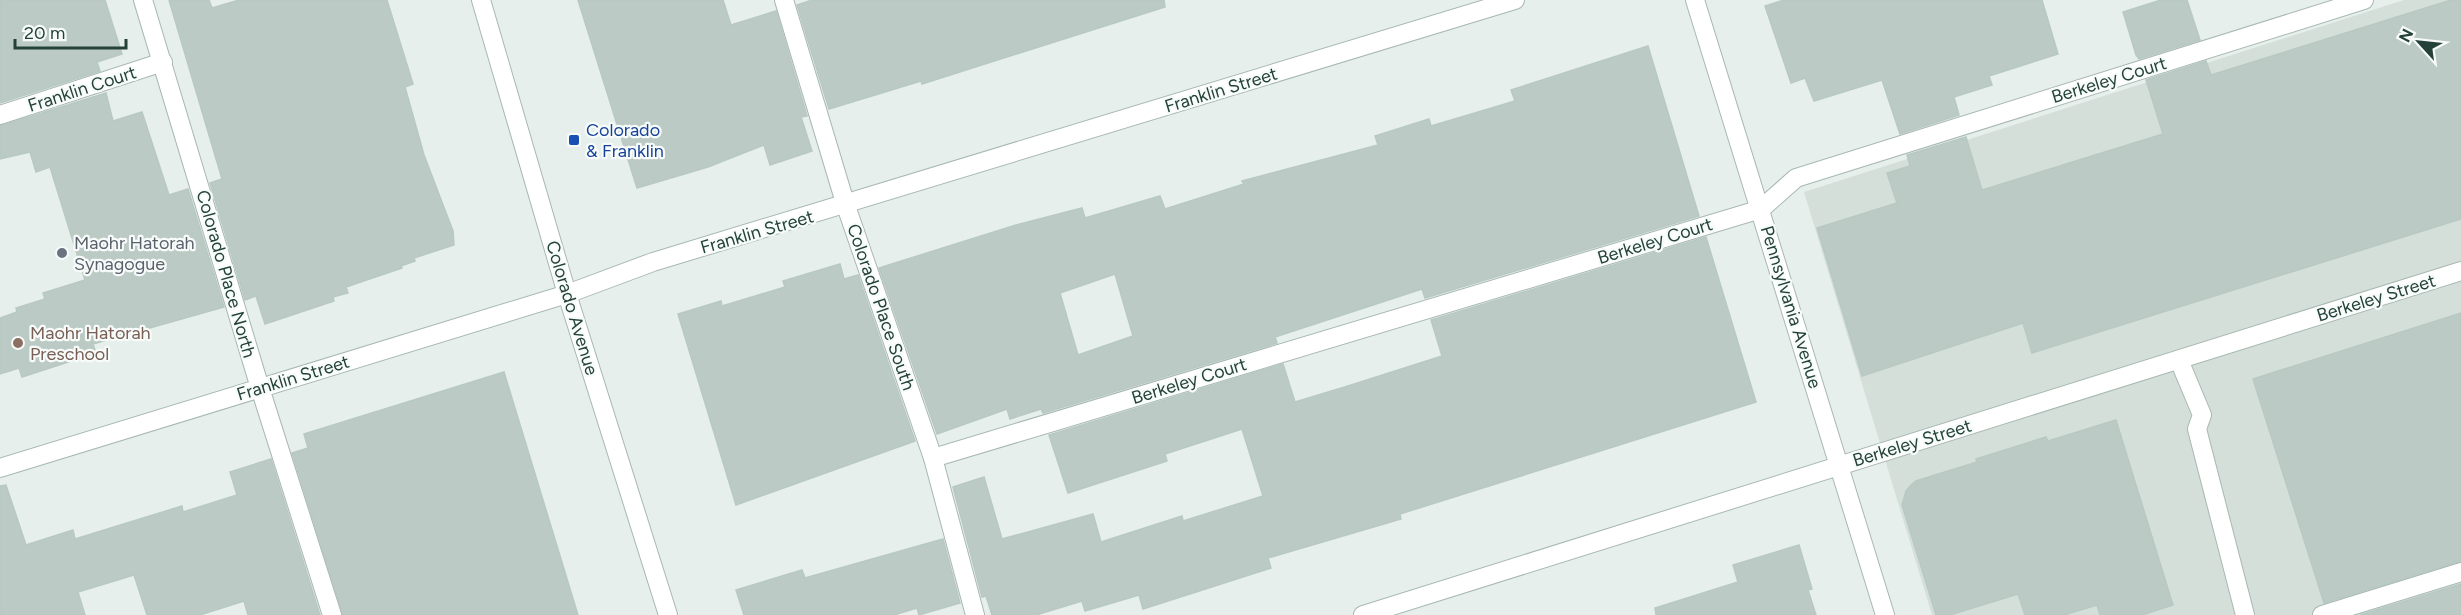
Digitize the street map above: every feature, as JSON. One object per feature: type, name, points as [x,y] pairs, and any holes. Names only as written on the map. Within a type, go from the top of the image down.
[{"type":"street","name":"Colorado Place North","points":[[144,0],[260,388],[333,615]]},
{"type":"street","name":"Colorado Avenue","points":[[480,0],[567,294],[668,615]]},
{"type":"street","name":"Colorado Place South","points":[[784,0],[846,206],[933,458],[975,615]]},
{"type":"street","name":"Franklin Street","points":[[0,468],[567,294],[653,262],[846,206],[1515,0]]},
{"type":"street","name":"Pennsylvania Avenue","points":[[1695,0],[1885,615]]},
{"type":"street","name":"Berkeley Court","points":[[933,458],[1761,209],[1796,178],[2364,0]]},
{"type":"street","name":"Franklin Court","points":[[0,115],[163,62]]},
{"type":"street","name":"Berkeley Street","points":[[1363,615],[2461,271]]},
{"type":"street","points":[[2179,360],[2202,415],[2197,429],[2245,615]]},
{"type":"street","points":[[2322,615],[2461,572]]},
{"type":"shaded area","points":[[2404,0],[2461,0],[2461,615],[1932,615],[1804,192]]},
{"type":"building","points":[[0,0],[105,0],[122,54],[97,62],[100,71],[0,103]]},
{"type":"building","points":[[169,0],[209,0],[212,8],[239,0],[387,0],[413,84],[405,87],[424,155],[453,231],[454,245],[414,258],[415,261],[401,266],[402,268],[346,287],[348,293],[333,297],[334,301],[265,324],[256,296],[245,300],[210,183],[222,179]]},
{"type":"building","points":[[578,0],[723,0],[731,25],[776,11],[807,116],[801,117],[812,151],[770,165],[764,145],[708,167],[637,188]]},
{"type":"building","points":[[812,0],[1164,0],[1165,7],[922,84],[921,81],[829,109],[797,5]]},
{"type":"building","points":[[1784,0],[2042,0],[2058,54],[1989,76],[1992,85],[1954,97],[1959,115],[1900,134],[1882,80],[1814,101],[1805,78],[1791,83],[1765,6]]},
{"type":"building","points":[[2161,0],[2187,0],[2200,40],[2139,59],[2123,12]]},
{"type":"building","points":[[2451,0],[2461,0],[2461,219],[2032,353],[2023,323],[1862,376],[1817,228],[1897,203],[1887,173],[1910,166],[1907,155],[1966,137],[1982,190],[2163,134],[2146,80],[2206,61],[2211,75]]},
{"type":"building","points":[[1648,46],[1699,216],[1425,298],[1422,289],[1275,337],[1277,343],[1043,413],[1041,409],[1010,419],[1007,409],[937,434],[879,268],[1016,225],[1082,208],[1085,218],[1160,196],[1165,209],[1244,184],[1242,181],[1378,145],[1375,136],[1429,119],[1431,126],[1515,101],[1511,90]],"holes":[[[1115,274],[1133,336],[1078,355],[1060,293]]]},
{"type":"building","points":[[106,93],[113,121],[142,112],[169,195],[188,189],[224,307],[93,344],[96,353],[22,377],[19,368],[0,374],[0,318],[17,312],[16,308],[45,299],[43,293],[85,280],[50,167],[36,172],[30,152],[0,159],[0,126]]},
{"type":"building","points":[[1706,237],[1756,402],[1400,514],[1401,519],[1268,558],[1271,568],[1143,609],[1139,595],[1085,611],[1082,601],[1036,615],[992,615],[986,596],[982,597],[953,487],[984,477],[1002,539],[1093,514],[1101,542],[1182,516],[1183,521],[1263,496],[1242,429],[1165,454],[1167,461],[1068,493],[1049,435],[1283,364],[1295,402],[1442,356],[1431,320]]},
{"type":"building","points":[[840,264],[844,279],[858,275],[915,441],[736,505],[678,314],[721,301],[722,306],[785,287],[783,281]]},
{"type":"building","points":[[2461,313],[2461,561],[2324,603],[2253,379]]},
{"type":"building","points":[[504,372],[578,615],[343,615],[292,453],[308,448],[304,434]]},
{"type":"building","points":[[2116,420],[2173,605],[2142,615],[2100,615],[2097,605],[2064,615],[2025,615],[2018,594],[1950,615],[1936,615],[1902,505],[1906,491],[1911,485],[1916,481],[1977,462],[1976,459],[2046,437],[2048,441]]},
{"type":"building","points":[[271,459],[320,615],[248,615],[244,601],[200,615],[147,615],[134,575],[78,592],[85,615],[0,615],[0,486],[6,485],[26,545],[73,530],[75,539],[182,506],[183,512],[237,495],[230,472]]},
{"type":"building","points":[[943,539],[960,603],[919,615],[917,608],[894,615],[744,615],[736,590],[802,570],[805,578]]},
{"type":"building","points":[[1799,545],[1812,589],[1808,590],[1816,615],[1656,615],[1655,608],[1738,582],[1733,565]]},
{"type":"building","points":[[2461,584],[2461,615],[2360,615]]},
{"type":"place","name":"Colorado & Franklin","points":[[574,140]]},
{"type":"place","name":"Maohr Hatorah Synagogue","points":[[62,253]]},
{"type":"place","name":"Maohr Hatorah Preschool","points":[[18,343]]}]
